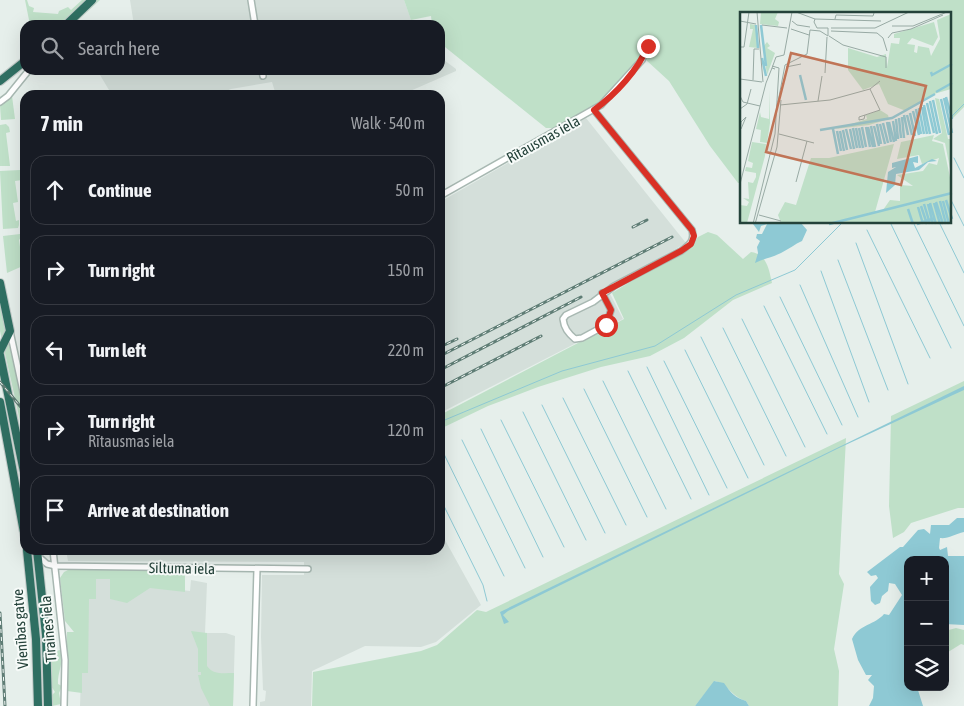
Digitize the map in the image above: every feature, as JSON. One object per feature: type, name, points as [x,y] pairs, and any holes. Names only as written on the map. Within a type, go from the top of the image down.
[{"type":"highway","points":[[71,20],[92,0]]},
{"type":"highway","points":[[0,81],[20,65]]},
{"type":"highway","points":[[0,283],[10,332],[0,353],[20,452]]},
{"type":"highway","points":[[0,402],[20,511]]},
{"type":"highway","name":"Vienības gatve","points":[[28,555],[36,639],[38,706]]},
{"type":"highway","name":"Vienības gatve","points":[[38,555],[46,635],[48,706]]},
{"type":"street","points":[[251,0],[255,20]]},
{"type":"street","name":"Rītausmas iela","points":[[445,193],[594,110],[642,60],[649,41]]},
{"type":"street","points":[[0,102],[8,96],[25,75]]},
{"type":"street","points":[[594,110],[692,230],[694,236],[691,244],[681,251],[602,293],[593,302],[564,319],[568,334],[575,339],[582,338],[606,325],[611,310],[602,293]]},
{"type":"street","points":[[10,332],[20,380]]},
{"type":"street","points":[[40,555],[47,564],[56,566]]},
{"type":"street","name":"Tīraines iela","points":[[54,555],[65,660],[64,706]]},
{"type":"street","name":"Siltuma iela","points":[[56,566],[308,569]]},
{"type":"street","points":[[254,706],[257,569]]},
{"type":"shaded area","points":[[130,0],[404,0],[411,20],[133,20]]},
{"type":"shaded area","points":[[445,61],[456,69],[456,71],[412,90],[274,90],[272,82],[228,90],[109,90],[100,75],[445,75]]},
{"type":"shaded area","points":[[586,118],[686,243],[607,288],[623,319],[445,410],[445,199]]},
{"type":"shaded area","points":[[445,540],[481,605],[436,642],[421,647],[365,646],[312,671],[311,706],[260,706],[260,702],[265,701],[266,691],[263,690],[261,637],[262,575],[304,575],[304,562],[68,561],[67,555],[445,555]]},
{"type":"shaded area","points":[[70,576],[174,579],[174,589],[190,591],[191,580],[207,583],[205,633],[226,633],[235,636],[233,706],[80,706],[82,646]]},
{"type":"green space","points":[[25,0],[27,0],[29,6],[34,8],[33,12],[58,14],[59,11],[68,7],[71,10],[82,0],[100,0],[78,20],[29,20]]},
{"type":"green space","points":[[404,0],[964,0],[964,107],[952,119],[952,12],[740,12],[740,183],[738,183],[710,146],[669,81],[646,60],[639,59],[600,103],[554,128],[546,128],[445,47],[445,20],[431,20],[431,16],[411,20]]},
{"type":"green space","points":[[27,75],[30,75],[12,96],[15,119],[1,120],[0,105],[10,97]]},
{"type":"green space","points":[[6,124],[10,132],[6,133],[10,166],[0,166],[0,125]]},
{"type":"green space","points":[[20,170],[20,180],[15,181],[18,202],[13,203],[16,221],[19,220],[18,228],[3,229],[0,171]]},
{"type":"green space","points":[[708,232],[717,235],[743,259],[751,252],[761,256],[766,263],[772,283],[733,300],[684,338],[650,356],[601,367],[538,387],[488,406],[445,427],[445,412],[624,319],[612,293],[694,243],[698,237]]},
{"type":"green space","points":[[20,234],[20,267],[7,273],[3,236]]},
{"type":"green space","points":[[0,300],[20,390],[20,421],[0,331]]},
{"type":"green space","points":[[964,381],[964,508],[958,508],[911,523],[904,532],[893,538],[889,506],[891,416]]},
{"type":"green space","points":[[846,438],[839,574],[844,584],[834,649],[839,671],[838,706],[749,706],[746,701],[737,697],[715,681],[695,706],[312,706],[313,672],[421,651],[437,645],[477,610],[486,612]]},
{"type":"green space","points":[[70,569],[180,571],[185,576],[185,592],[150,588],[127,603],[110,599],[110,579],[96,579],[96,599],[89,599],[88,673],[82,673],[82,693],[67,691],[67,632],[74,632],[65,621],[60,578],[64,572]]},
{"type":"green space","points":[[956,628],[964,630],[964,645],[961,644],[949,652],[949,646],[949,630]]},
{"type":"green space","points":[[191,631],[207,633],[207,666],[209,669],[219,673],[234,673],[233,706],[210,706],[201,688],[198,675],[201,675],[201,672],[198,672],[198,649]]},
{"type":"green space","points":[[60,650],[62,658],[58,684],[62,686],[59,693],[61,704],[52,706],[52,695],[55,692],[51,686],[51,658],[59,659],[55,655],[56,651]]},
{"type":"water","points":[[753,224],[767,224],[761,226],[759,232]]},
{"type":"water","points":[[767,224],[802,224],[807,230],[802,241],[781,253],[755,263],[758,253],[757,247],[760,241],[756,238],[757,234],[762,234]]},
{"type":"water","points":[[964,386],[964,390],[839,448],[508,611],[503,615],[509,622],[504,624],[500,612]]},
{"type":"water","points":[[957,518],[964,518],[964,532],[940,538],[939,548],[940,550],[947,547],[948,556],[904,556],[904,691],[918,691],[923,706],[869,706],[873,698],[874,686],[868,680],[872,675],[866,675],[858,660],[852,639],[863,627],[884,614],[889,615],[902,595],[895,584],[889,583],[888,591],[882,596],[880,603],[875,605],[871,601],[870,587],[878,578],[876,575],[871,576],[867,572],[900,547],[903,547],[918,530],[924,529],[930,534],[931,525],[949,525]]},
{"type":"water","points":[[949,556],[964,556],[964,625],[949,624]]},
{"type":"water","points":[[714,681],[724,683],[733,694],[746,701],[749,706],[695,706]]},
{"type":"waterway","points":[[952,116],[964,104]]},
{"type":"waterway","points":[[954,158],[964,178]]},
{"type":"waterway","points":[[952,202],[964,226]]},
{"type":"waterway","points":[[445,420],[562,371],[655,346],[736,295],[795,270],[841,224]]},
{"type":"waterway","points":[[891,224],[951,348]]},
{"type":"waterway","points":[[914,224],[964,326]]},
{"type":"waterway","points":[[940,224],[964,273]]},
{"type":"waterway","points":[[867,230],[930,358]]},
{"type":"waterway","points":[[856,243],[908,384]]},
{"type":"waterway","points":[[838,260],[888,390]]},
{"type":"waterway","points":[[821,271],[869,402]]},
{"type":"waterway","points":[[800,285],[858,417]]},
{"type":"waterway","points":[[780,297],[842,425]]},
{"type":"waterway","points":[[764,306],[827,434]]},
{"type":"waterway","points":[[742,319],[805,447]]},
{"type":"waterway","points":[[723,328],[786,456]]},
{"type":"waterway","points":[[701,337],[764,465]]},
{"type":"waterway","points":[[685,350],[748,478]]},
{"type":"waterway","points":[[664,361],[727,488]]},
{"type":"waterway","points":[[647,367],[709,495]]},
{"type":"waterway","points":[[628,371],[691,499]]},
{"type":"waterway","points":[[603,381],[666,509]]},
{"type":"waterway","points":[[584,389],[647,517]]},
{"type":"waterway","points":[[563,398],[626,525]]},
{"type":"waterway","points":[[542,405],[605,533]]},
{"type":"waterway","points":[[523,412],[586,540]]},
{"type":"waterway","points":[[501,420],[564,547]]},
{"type":"waterway","points":[[481,429],[543,557]]},
{"type":"waterway","points":[[462,440],[525,568]]},
{"type":"waterway","points":[[445,456],[504,576]]},
{"type":"waterway","points":[[445,508],[483,585],[487,601]]},
{"type":"railway","points":[[633,227],[647,220]]},
{"type":"railway","points":[[445,353],[672,237]]},
{"type":"railway","points":[[445,367],[581,297]]},
{"type":"railway","points":[[445,385],[541,336]]},
{"type":"railway","points":[[445,345],[457,339]]},
{"type":"railway","points":[[0,382],[20,406]]},
{"type":"railway","points":[[0,613],[5,706]]},
{"type":"route","points":[[606,325],[611,310],[602,293],[681,251],[691,244],[694,236],[692,230],[594,110],[631,74],[642,60],[648,46]]}]
